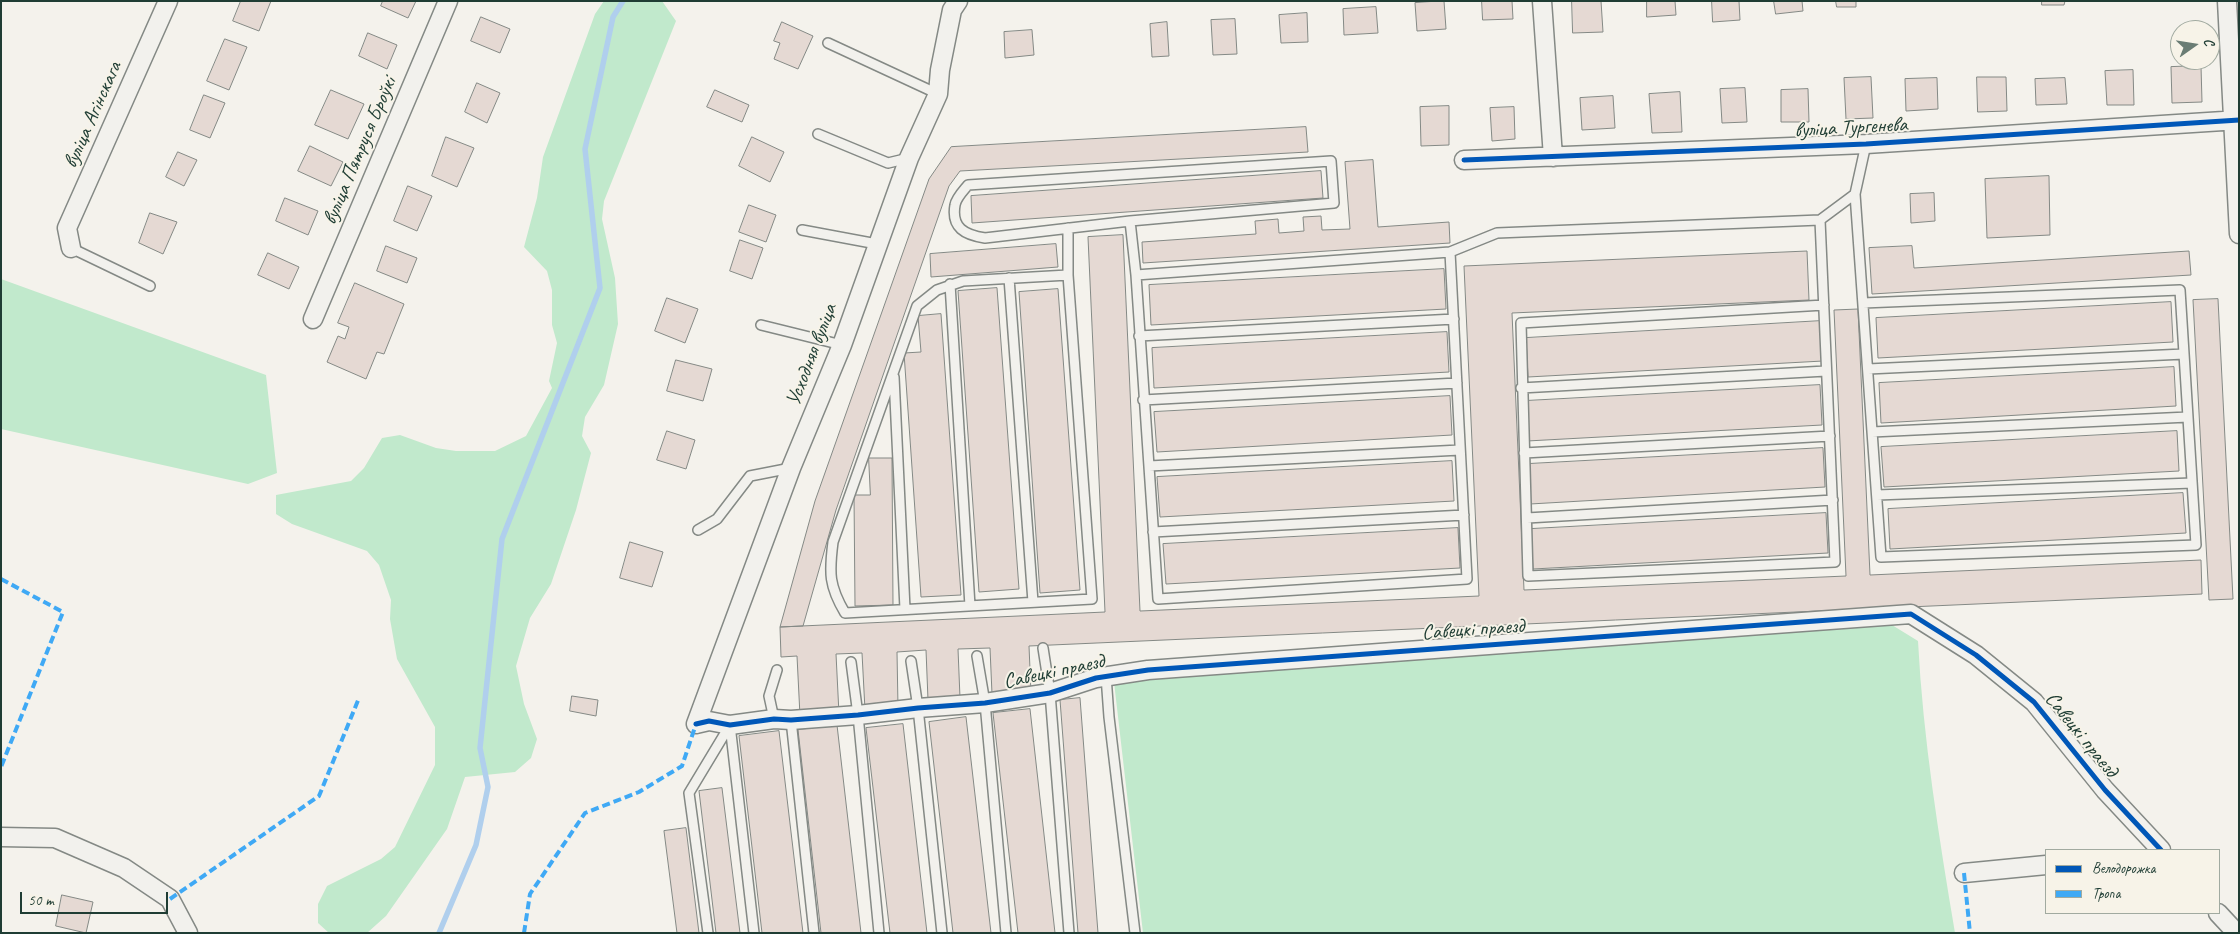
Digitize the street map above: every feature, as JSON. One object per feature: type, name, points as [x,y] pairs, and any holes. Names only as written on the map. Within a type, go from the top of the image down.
[{"type":"street","name":"вуліца Агінскага","points":[[71,248],[68,228],[168,1]]},
{"type":"street","name":"вуліца Пятруся Броўкі","points":[[313,319],[448,1]]},
{"type":"street","name":"Усходняя вуліца","points":[[696,724],[791,468],[842,345],[909,158],[938,94],[940,70],[952,10],[958,1]]},
{"type":"street","points":[[1542,1],[1553,157]]},
{"type":"street","points":[[2227,1],[2235,120],[2239,234]]},
{"type":"street","name":"вуліца Тургенева","points":[[1464,160],[1866,144],[2235,120]]},
{"type":"street","name":"Савецкі праезд","points":[[696,724],[709,722],[730,725],[774,719],[791,720],[858,715],[985,703],[1050,693],[1096,678],[1148,670],[1911,614],[1976,655],[2034,702],[2104,790],[2160,849]]},
{"type":"street","points":[[1,838],[55,838],[124,868],[170,899],[188,933]]},
{"type":"street","points":[[1964,873],[2045,865]]},
{"type":"street","points":[[2219,914],[2231,928]]},
{"type":"lane","points":[[828,43],[938,94]]},
{"type":"lane","points":[[818,134],[888,164],[909,158]]},
{"type":"lane","points":[[1863,303],[2180,290],[2196,545],[1881,557],[1855,194],[1866,144]]},
{"type":"lane","points":[[1331,161],[1334,203],[1130,221],[985,238],[967,235],[957,225],[955,204],[968,184],[1331,161]]},
{"type":"lane","points":[[1136,275],[1450,252],[1497,233],[1820,220],[1855,194]]},
{"type":"lane","points":[[1820,220],[1824,305],[1826,371],[1833,500],[1835,562],[1528,576],[1520,323],[1824,305]]},
{"type":"lane","points":[[1130,221],[1136,275],[1158,599],[1467,580],[1450,252]]},
{"type":"lane","points":[[1068,228],[1068,275],[1092,599],[845,613],[836,596],[830,571],[833,542],[917,306],[937,290],[962,281],[1068,275]]},
{"type":"lane","points":[[802,230],[877,244]]},
{"type":"lane","points":[[71,248],[150,286]]},
{"type":"lane","points":[[1009,278],[1033,602]]},
{"type":"lane","points":[[950,284],[970,606]]},
{"type":"lane","points":[[1139,336],[1454,319]]},
{"type":"lane","points":[[761,325],[842,345]]},
{"type":"lane","points":[[1868,369],[2184,354]]},
{"type":"lane","points":[[894,371],[905,609]]},
{"type":"lane","points":[[1521,388],[1826,371]]},
{"type":"lane","points":[[1143,400],[1457,383]]},
{"type":"lane","points":[[1872,432],[2188,417]]},
{"type":"lane","points":[[1524,453],[1830,436]]},
{"type":"lane","points":[[1149,466],[1460,450]]},
{"type":"lane","points":[[698,530],[717,519],[750,476],[791,468]]},
{"type":"lane","points":[[1877,495],[2192,483]]},
{"type":"lane","points":[[1526,518],[1833,500]]},
{"type":"lane","points":[[1154,532],[1464,515]]},
{"type":"lane","points":[[1043,648],[1050,693],[1069,933]]},
{"type":"lane","points":[[977,656],[985,703],[1006,933]]},
{"type":"lane","points":[[911,661],[918,708],[942,933]]},
{"type":"lane","points":[[851,662],[858,715],[879,933]]},
{"type":"lane","points":[[774,719],[769,696],[777,670]]},
{"type":"lane","points":[[1106,676],[1108,717],[1135,933]]},
{"type":"lane","points":[[791,720],[814,933]]},
{"type":"lane","points":[[708,933],[689,794],[730,725]]},
{"type":"lane","points":[[730,725],[754,933]]},
{"type":"green space","points":[[604,1],[662,1],[676,21],[604,201],[602,219],[615,278],[618,324],[604,385],[585,417],[582,436],[591,453],[576,510],[551,584],[530,618],[516,666],[524,704],[537,739],[531,758],[515,772],[465,777],[447,829],[386,916],[367,933],[329,933],[318,923],[318,904],[327,886],[381,859],[395,847],[435,765],[435,727],[397,659],[390,619],[391,600],[379,565],[367,551],[292,524],[276,514],[276,495],[351,481],[364,468],[382,438],[400,435],[436,448],[456,451],[495,451],[526,436],[552,388],[549,381],[557,343],[552,325],[552,290],[547,271],[524,247],[537,198],[543,157],[595,14]]},
{"type":"green space","points":[[1,279],[266,375],[277,473],[248,484],[1,429]]},
{"type":"green space","points":[[1892,625],[1918,641],[1928,751],[1955,933],[1143,933],[1114,682]]},
{"type":"building","points":[[241,1],[271,1],[259,31],[233,21]]},
{"type":"building","points":[[383,1],[416,1],[408,18],[381,6]]},
{"type":"building","points":[[1444,1],[1446,29],[1417,31],[1415,3]]},
{"type":"building","points":[[1482,1],[1512,1],[1513,19],[1483,20]]},
{"type":"building","points":[[1572,1],[1601,1],[1603,32],[1573,33]]},
{"type":"building","points":[[1647,1],[1675,1],[1676,15],[1647,17]]},
{"type":"building","points":[[1712,1],[1739,1],[1740,20],[1713,22]]},
{"type":"building","points":[[1774,1],[1802,1],[1803,11],[1776,14]]},
{"type":"building","points":[[1836,1],[1856,1],[1856,7],[1837,7]]},
{"type":"building","points":[[2042,1],[2065,1],[2064,5],[2042,5]]},
{"type":"building","points":[[1376,7],[1378,33],[1344,35],[1343,9]]},
{"type":"building","points":[[1307,13],[1308,42],[1281,43],[1279,15]]},
{"type":"building","points":[[481,17],[510,29],[500,53],[471,41]]},
{"type":"building","points":[[1235,19],[1237,54],[1213,55],[1211,20]]},
{"type":"building","points":[[782,22],[813,36],[798,69],[774,59],[780,43],[774,41]]},
{"type":"building","points":[[1167,22],[1169,56],[1152,57],[1150,24]]},
{"type":"building","points":[[1032,30],[1034,55],[1005,58],[1004,32]]},
{"type":"building","points":[[368,33],[397,45],[387,69],[359,56]]},
{"type":"building","points":[[225,39],[247,47],[229,90],[207,81]]},
{"type":"building","points":[[2133,70],[2134,105],[2107,105],[2105,71]]},
{"type":"building","points":[[2171,70],[2201,70],[2202,102],[2172,103]]},
{"type":"building","points":[[1871,77],[1873,118],[1846,119],[1844,78]]},
{"type":"building","points":[[1977,77],[2006,77],[2007,111],[1978,112]]},
{"type":"building","points":[[1937,78],[1938,109],[1906,111],[1905,79]]},
{"type":"building","points":[[2065,78],[2067,104],[2036,105],[2035,79]]},
{"type":"building","points":[[477,83],[500,93],[487,123],[465,112]]},
{"type":"building","points":[[1745,88],[1747,122],[1722,123],[1720,89]]},
{"type":"building","points":[[1808,89],[1809,122],[1781,122],[1781,90]]},
{"type":"building","points":[[331,90],[364,104],[348,139],[315,125]]},
{"type":"building","points":[[715,90],[749,105],[742,122],[707,107]]},
{"type":"building","points":[[1680,92],[1682,132],[1652,133],[1649,94]]},
{"type":"building","points":[[204,95],[225,103],[210,138],[190,130]]},
{"type":"building","points":[[1613,96],[1615,128],[1582,130],[1580,98]]},
{"type":"building","points":[[1449,106],[1449,145],[1421,146],[1420,107]]},
{"type":"building","points":[[1514,107],[1515,139],[1492,141],[1490,108]]},
{"type":"building","points":[[1306,127],[1308,152],[960,171],[949,186],[836,510],[803,626],[780,627],[815,501],[929,179],[951,147]]},
{"type":"building","points":[[446,137],[474,148],[457,187],[432,176]]},
{"type":"building","points":[[752,137],[784,152],[770,182],[739,166]]},
{"type":"building","points":[[310,146],[343,162],[331,186],[298,171]]},
{"type":"building","points":[[178,152],[197,160],[184,186],[166,177]]},
{"type":"building","points":[[1373,160],[1378,227],[1449,222],[1450,243],[1143,263],[1142,242],[1256,234],[1255,221],[1278,219],[1279,233],[1304,231],[1303,217],[1321,216],[1322,230],[1350,229],[1345,162]]},
{"type":"building","points":[[1321,171],[1323,198],[972,223],[971,196]]},
{"type":"building","points":[[2049,176],[2050,235],[1987,238],[1985,179]]},
{"type":"building","points":[[408,186],[432,196],[417,231],[394,221]]},
{"type":"building","points":[[1934,193],[1935,221],[1911,223],[1910,194]]},
{"type":"building","points":[[285,198],[318,211],[308,235],[276,221]]},
{"type":"building","points":[[749,205],[776,215],[766,242],[739,232]]},
{"type":"building","points":[[150,213],[177,222],[163,254],[139,243]]},
{"type":"building","points":[[1123,235],[1140,611],[1479,596],[1464,266],[1807,251],[1809,300],[1512,313],[1524,590],[1846,576],[1834,310],[1858,309],[1870,575],[2201,560],[2202,594],[1029,646],[1031,693],[992,694],[990,648],[958,649],[960,698],[928,700],[926,650],[897,652],[898,707],[865,710],[862,653],[836,654],[839,714],[800,716],[797,656],[781,657],[780,627],[1105,612],[1088,237]]},
{"type":"building","points":[[740,240],[763,248],[752,279],[730,271]]},
{"type":"building","points":[[1056,244],[1058,267],[931,277],[930,254]]},
{"type":"building","points":[[386,246],[417,258],[407,283],[377,271]]},
{"type":"building","points":[[1912,246],[1914,268],[2189,251],[2191,275],[1872,294],[1869,248]]},
{"type":"building","points":[[268,253],[299,267],[289,289],[258,275]]},
{"type":"building","points":[[1444,269],[1446,309],[1151,325],[1149,285]]},
{"type":"building","points":[[355,283],[404,304],[384,354],[377,352],[366,379],[327,362],[338,336],[345,339],[349,327],[338,323]]},
{"type":"building","points":[[997,288],[1019,589],[979,592],[958,291]]},
{"type":"building","points":[[1058,289],[1080,590],[1040,593],[1019,292]]},
{"type":"building","points":[[667,298],[698,309],[685,343],[655,331]]},
{"type":"building","points":[[2218,299],[2233,599],[2209,600],[2193,300]]},
{"type":"building","points":[[2171,302],[2173,342],[1878,358],[1876,318]]},
{"type":"building","points":[[941,314],[961,595],[921,597],[904,353],[921,352],[918,316]]},
{"type":"building","points":[[1821,321],[1823,361],[1528,377],[1526,338]]},
{"type":"building","points":[[1447,332],[1449,372],[1154,388],[1152,348]]},
{"type":"building","points":[[676,360],[712,369],[703,401],[667,391]]},
{"type":"building","points":[[2174,367],[2176,406],[1881,423],[1879,383]]},
{"type":"building","points":[[1820,385],[1822,425],[1527,441],[1525,401]]},
{"type":"building","points":[[1450,396],[1452,435],[1157,452],[1154,412]]},
{"type":"building","points":[[667,431],[695,440],[686,469],[657,460]]},
{"type":"building","points":[[2177,431],[2179,471],[1884,487],[1881,447]]},
{"type":"building","points":[[1823,448],[1825,487],[1530,504],[1528,464]]},
{"type":"building","points":[[869,458],[892,458],[893,605],[855,606],[854,495],[870,495]]},
{"type":"building","points":[[1452,461],[1454,501],[1160,517],[1157,477]]},
{"type":"building","points":[[2183,493],[2186,533],[1890,549],[1888,509]]},
{"type":"building","points":[[1826,513],[1828,553],[1533,569],[1531,529]]},
{"type":"building","points":[[1458,528],[1460,568],[1166,584],[1163,544]]},
{"type":"building","points":[[630,542],[663,552],[652,587],[620,578]]},
{"type":"building","points":[[572,696],[598,700],[596,716],[570,711]]},
{"type":"building","points":[[1080,698],[1098,933],[1078,933],[1060,700]]},
{"type":"building","points":[[1030,709],[1055,933],[1018,933],[993,713]]},
{"type":"building","points":[[966,717],[991,933],[953,933],[929,722]]},
{"type":"building","points":[[903,724],[927,933],[890,933],[866,728]]},
{"type":"building","points":[[837,725],[861,933],[821,933],[798,730]]},
{"type":"building","points":[[779,731],[803,933],[762,933],[739,736]]},
{"type":"building","points":[[722,788],[740,933],[716,933],[699,791]]},
{"type":"building","points":[[686,828],[699,933],[677,933],[664,831]]},
{"type":"building","points":[[62,895],[93,902],[86,933],[56,926]]},
{"type":"waterway","points":[[439,933],[476,845],[488,787],[480,748],[502,539],[600,288],[585,149],[613,17],[623,1]]},
{"type":"marked path","points":[[1,579],[63,612],[1,767]]},
{"type":"marked path","points":[[170,899],[319,796],[359,698]]},
{"type":"marked path","points":[[524,933],[530,894],[585,813],[639,792],[682,766],[696,724]]},
{"type":"marked path","points":[[1964,873],[1970,933]]},
{"type":"cycle path","points":[[1464,160],[1866,144],[2239,120]]},
{"type":"cycle path","points":[[696,724],[709,721],[730,725],[774,719],[791,720],[858,715],[985,703],[1050,693],[1096,678],[1148,670],[1911,614],[1976,655],[2034,702],[2105,790],[2160,849]]}]
